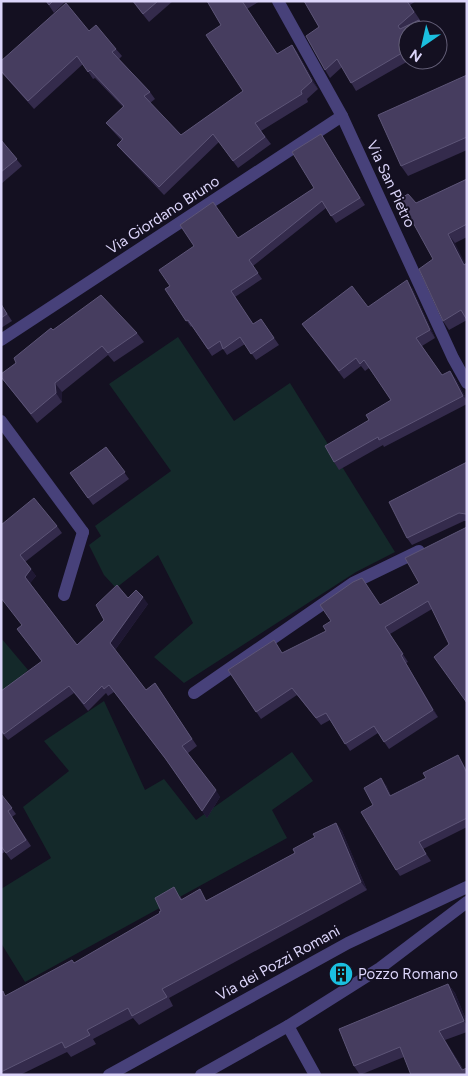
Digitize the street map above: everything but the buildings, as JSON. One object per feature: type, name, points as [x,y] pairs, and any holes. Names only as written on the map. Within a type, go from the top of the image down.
[{"type":"street","name":"Via San Pietro","points":[[283,3],[342,116],[453,358],[467,383]]},
{"type":"street","name":"Via Giordano Bruno","points":[[1,340],[342,116]]},
{"type":"street","points":[[1,421],[83,532],[64,595]]},
{"type":"street","points":[[194,693],[353,583],[432,545]]},
{"type":"street","name":"Via dei Pozzi Romani","points":[[109,1075],[348,943],[467,888]]},
{"type":"street","points":[[201,1075],[288,1026],[380,968],[467,902]]},
{"type":"street","points":[[288,1026],[315,1075]]},
{"type":"green space","points":[[178,337],[234,421],[290,383],[395,552],[356,572],[184,683],[154,657],[193,623],[158,555],[116,588],[104,575],[89,545],[101,536],[95,526],[171,471],[109,384]]},
{"type":"green space","points":[[1,638],[28,670],[1,695]]},
{"type":"green space","points":[[104,701],[145,790],[164,779],[196,820],[292,752],[313,781],[272,810],[287,838],[25,982],[1,943],[1,889],[51,858],[23,807],[69,771],[44,741]]},
{"type":"place","name":"Pozzo Romano","points":[[341,974]]}]
